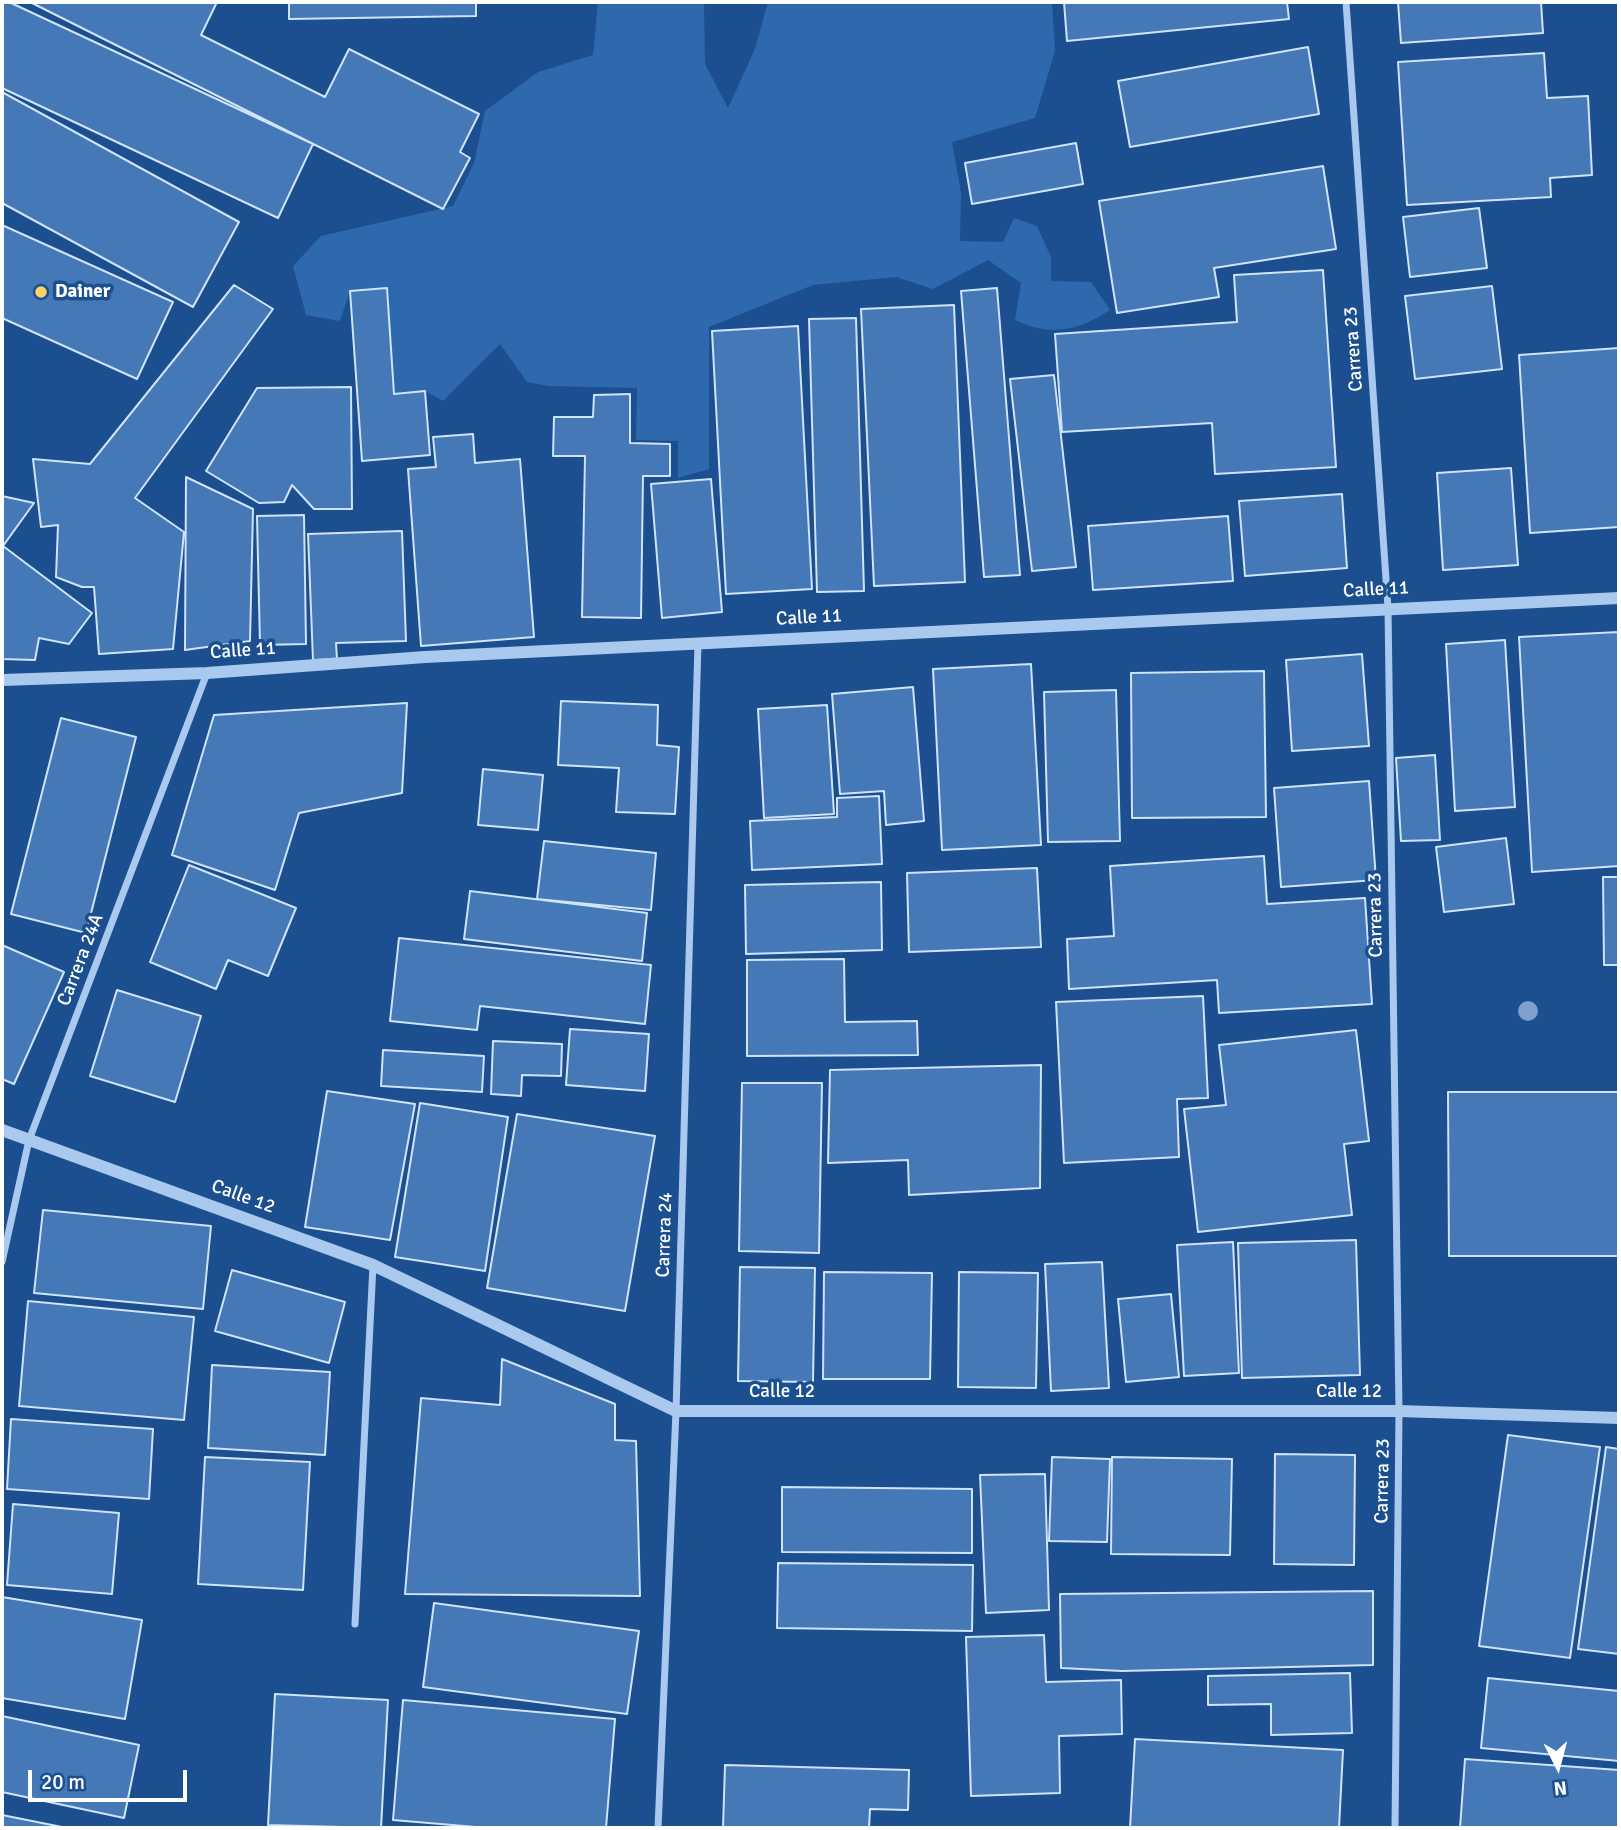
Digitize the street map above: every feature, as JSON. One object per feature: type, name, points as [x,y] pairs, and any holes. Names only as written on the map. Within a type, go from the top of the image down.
[{"type":"street","name":"Carrera 23","points":[[1346,2],[1388,608],[1399,1411],[1395,1828]]},
{"type":"street","name":"Calle 11","points":[[2,680],[207,673],[425,657],[1619,597]]},
{"type":"street","name":"Carrera 24","points":[[658,1828],[676,1411],[698,643]]},
{"type":"street","name":"Carrera 24A","points":[[2,1262],[29,1140],[207,673]]},
{"type":"street","name":"Calle 12","points":[[2,1130],[373,1265],[676,1411],[1399,1411],[1619,1418]]},
{"type":"street","points":[[355,1624],[373,1265]]},
{"type":"shaded area","points":[[598,2],[704,2],[705,64],[728,108],[755,49],[768,2],[1052,2],[1055,51],[1035,118],[952,142],[961,193],[960,241],[1003,242],[1014,218],[1037,226],[1051,257],[1051,281],[1091,282],[1110,310],[1087,323],[1064,329],[1041,329],[1015,320],[1021,283],[988,260],[933,289],[896,277],[813,285],[709,327],[709,469],[678,478],[678,441],[636,440],[637,388],[548,386],[527,382],[500,344],[443,401],[425,391],[394,394],[387,289],[350,291],[340,321],[306,315],[293,266],[321,236],[453,206],[474,163],[485,111],[538,72],[593,55]]},
{"type":"building","points":[[2,2],[9,2],[313,144],[278,218],[2,88]]},
{"type":"building","points":[[30,2],[217,2],[201,35],[325,97],[349,49],[479,114],[460,152],[470,158],[443,209]]},
{"type":"building","points":[[289,2],[476,2],[476,16],[289,19]]},
{"type":"building","points":[[1064,2],[1287,2],[1289,19],[1067,41]]},
{"type":"building","points":[[1398,2],[1541,2],[1543,33],[1401,43]]},
{"type":"building","points":[[1308,47],[1319,114],[1130,147],[1118,81]]},
{"type":"building","points":[[1544,53],[1547,98],[1588,96],[1592,175],[1550,178],[1551,197],[1407,205],[1398,62]]},
{"type":"building","points":[[2,92],[239,222],[193,307],[2,203]]},
{"type":"building","points":[[1076,143],[1083,184],[972,204],[965,163]]},
{"type":"building","points":[[1323,166],[1336,249],[1214,268],[1219,297],[1117,313],[1099,201]]},
{"type":"building","points":[[1479,208],[1487,268],[1410,277],[1403,217]]},
{"type":"building","points":[[2,225],[173,302],[137,379],[2,318]]},
{"type":"building","points":[[1323,270],[1336,467],[1215,474],[1212,423],[1062,432],[1055,334],[1237,322],[1234,275]]},
{"type":"building","points":[[234,285],[273,309],[135,498],[184,532],[173,649],[99,654],[94,587],[82,587],[56,577],[58,525],[41,527],[33,459],[90,464]]},
{"type":"building","points":[[1492,286],[1502,369],[1415,379],[1405,296]]},
{"type":"building","points":[[387,288],[394,394],[425,391],[430,455],[362,461],[350,291]]},
{"type":"building","points":[[997,288],[1020,575],[984,577],[961,291]]},
{"type":"building","points":[[954,305],[965,582],[874,586],[861,309]]},
{"type":"building","points":[[856,318],[864,591],[817,592],[809,319]]},
{"type":"building","points":[[798,326],[812,589],[726,594],[712,331]]},
{"type":"building","points":[[1619,348],[1619,527],[1530,533],[1519,355]]},
{"type":"building","points":[[1054,375],[1076,567],[1032,571],[1010,379]]},
{"type":"building","points":[[351,387],[352,509],[314,509],[292,485],[284,502],[259,503],[206,471],[257,388]]},
{"type":"building","points":[[630,394],[630,443],[670,444],[670,476],[643,476],[641,618],[582,617],[585,456],[553,456],[554,417],[593,417],[594,395]]},
{"type":"building","points":[[473,434],[475,463],[520,459],[534,637],[421,646],[408,469],[436,467],[433,437]]},
{"type":"building","points":[[1511,468],[1518,565],[1443,570],[1437,473]]},
{"type":"building","points":[[186,477],[253,509],[250,641],[185,650]]},
{"type":"building","points":[[711,479],[722,612],[662,618],[651,484]]},
{"type":"building","points":[[1342,494],[1347,568],[1245,576],[1239,501]]},
{"type":"building","points":[[2,496],[34,503],[3,546],[92,613],[69,644],[39,638],[35,660],[2,659]]},
{"type":"building","points":[[304,515],[306,644],[260,645],[257,516]]},
{"type":"building","points":[[1228,516],[1233,581],[1093,590],[1088,526]]},
{"type":"building","points":[[402,531],[406,641],[336,643],[337,659],[313,660],[308,534]]},
{"type":"building","points":[[1619,632],[1619,866],[1532,872],[1519,637]]},
{"type":"building","points":[[1505,640],[1515,807],[1455,811],[1446,644]]},
{"type":"building","points":[[1362,654],[1369,746],[1292,751],[1286,660]]},
{"type":"building","points":[[1031,664],[1041,845],[942,850],[933,669]]},
{"type":"building","points":[[1264,671],[1266,817],[1132,818],[1131,673]]},
{"type":"building","points":[[913,687],[924,821],[886,825],[884,791],[840,794],[832,694]]},
{"type":"building","points":[[1116,690],[1120,841],[1048,842],[1044,692]]},
{"type":"building","points":[[561,701],[658,705],[657,745],[679,747],[675,814],[616,812],[619,768],[558,765]]},
{"type":"building","points":[[407,703],[402,793],[299,813],[275,890],[172,855],[214,715]]},
{"type":"building","points":[[827,705],[834,814],[764,818],[758,709]]},
{"type":"building","points":[[61,718],[136,737],[86,933],[11,914]]},
{"type":"building","points":[[1435,755],[1440,840],[1401,841],[1396,758]]},
{"type":"building","points":[[483,769],[543,775],[538,830],[478,825]]},
{"type":"building","points":[[1369,781],[1376,880],[1281,887],[1274,788]]},
{"type":"building","points":[[879,796],[882,864],[752,870],[750,821],[837,817],[837,798]]},
{"type":"building","points":[[1506,838],[1514,904],[1444,912],[1436,847]]},
{"type":"building","points":[[544,841],[656,853],[651,910],[537,899]]},
{"type":"building","points":[[1264,856],[1267,904],[1365,898],[1372,1004],[1219,1013],[1217,980],[1069,989],[1067,939],[1114,936],[1110,866]]},
{"type":"building","points":[[189,865],[296,908],[268,976],[228,960],[216,989],[150,962]]},
{"type":"building","points":[[1037,868],[1041,947],[909,952],[907,873]]},
{"type":"building","points":[[1603,877],[1619,877],[1619,965],[1604,965]]},
{"type":"building","points":[[881,882],[882,950],[746,954],[745,885]]},
{"type":"building","points":[[470,891],[647,913],[642,961],[464,939]]},
{"type":"building","points":[[399,938],[651,965],[645,1024],[480,1006],[477,1030],[390,1021]]},
{"type":"building","points":[[2,945],[64,972],[14,1084],[2,1079]]},
{"type":"building","points":[[844,959],[845,1022],[917,1021],[918,1055],[747,1056],[747,960]]},
{"type":"building","points":[[117,990],[201,1016],[175,1102],[90,1076]]},
{"type":"building","points":[[1203,996],[1208,1098],[1177,1099],[1179,1157],[1064,1163],[1056,1002]]},
{"type":"building","points":[[570,1029],[649,1034],[645,1091],[566,1085]]},
{"type":"building","points":[[1356,1030],[1369,1141],[1344,1144],[1352,1215],[1198,1232],[1184,1109],[1226,1105],[1219,1045]]},
{"type":"building","points":[[493,1041],[562,1044],[561,1076],[522,1075],[521,1096],[491,1094]]},
{"type":"building","points":[[383,1050],[484,1056],[482,1092],[381,1086]]},
{"type":"building","points":[[1041,1065],[1040,1188],[909,1195],[908,1160],[828,1163],[830,1070]]},
{"type":"building","points":[[742,1083],[822,1083],[819,1253],[739,1251]]},
{"type":"building","points":[[327,1091],[415,1104],[390,1240],[305,1227]]},
{"type":"building","points":[[1448,1092],[1619,1092],[1619,1256],[1449,1256]]},
{"type":"building","points":[[420,1103],[508,1117],[485,1271],[395,1257]]},
{"type":"building","points":[[517,1114],[655,1136],[625,1311],[487,1288]]},
{"type":"building","points":[[43,1210],[211,1226],[203,1309],[34,1293]]},
{"type":"building","points":[[1356,1240],[1360,1375],[1242,1378],[1238,1243]]},
{"type":"building","points":[[1233,1242],[1239,1373],[1184,1376],[1177,1245]]},
{"type":"building","points":[[1102,1262],[1109,1388],[1051,1391],[1045,1264]]},
{"type":"building","points":[[740,1267],[815,1268],[813,1382],[738,1381]]},
{"type":"building","points":[[232,1270],[345,1302],[329,1363],[215,1331]]},
{"type":"building","points":[[824,1272],[932,1273],[930,1379],[823,1379]]},
{"type":"building","points":[[959,1272],[1038,1273],[1036,1388],[958,1387]]},
{"type":"building","points":[[1171,1294],[1179,1377],[1126,1382],[1118,1299]]},
{"type":"building","points":[[28,1301],[194,1317],[184,1420],[19,1406]]},
{"type":"building","points":[[502,1359],[615,1404],[615,1440],[636,1441],[640,1596],[405,1594],[421,1398],[500,1405]]},
{"type":"building","points":[[212,1365],[330,1372],[325,1455],[208,1448]]},
{"type":"building","points":[[11,1419],[153,1429],[149,1499],[7,1489]]},
{"type":"building","points":[[1508,1435],[1600,1447],[1570,1658],[1479,1646]]},
{"type":"building","points":[[1606,1447],[1619,1449],[1619,1654],[1578,1649]]},
{"type":"building","points":[[1275,1454],[1355,1455],[1354,1565],[1274,1564]]},
{"type":"building","points":[[205,1457],[310,1462],[303,1590],[198,1584]]},
{"type":"building","points":[[1052,1457],[1110,1459],[1107,1542],[1049,1541]]},
{"type":"building","points":[[1112,1457],[1232,1459],[1230,1555],[1111,1554]]},
{"type":"building","points":[[1045,1474],[1049,1610],[986,1613],[980,1475]]},
{"type":"building","points":[[782,1487],[972,1489],[972,1553],[782,1552]]},
{"type":"building","points":[[13,1504],[119,1513],[112,1594],[7,1585]]},
{"type":"building","points":[[778,1563],[973,1565],[972,1631],[777,1628]]},
{"type":"building","points":[[1373,1591],[1373,1665],[1122,1671],[1061,1668],[1060,1594]]},
{"type":"building","points":[[2,1597],[142,1620],[125,1719],[2,1698]]},
{"type":"building","points":[[434,1603],[639,1631],[627,1714],[423,1687]]},
{"type":"building","points":[[1044,1635],[1046,1682],[1121,1680],[1122,1734],[1059,1736],[1060,1793],[971,1796],[966,1637]]},
{"type":"building","points":[[1350,1673],[1352,1733],[1271,1735],[1271,1704],[1208,1705],[1208,1676]]},
{"type":"building","points":[[1488,1678],[1619,1691],[1619,1761],[1481,1748]]},
{"type":"building","points":[[275,1694],[388,1700],[381,1828],[268,1825]]},
{"type":"building","points":[[403,1700],[615,1719],[606,1828],[488,1828],[393,1820]]},
{"type":"building","points":[[2,1716],[139,1745],[124,1818],[2,1792]]},
{"type":"building","points":[[1135,1739],[1343,1750],[1339,1828],[1130,1828]]},
{"type":"building","points":[[1465,1759],[1619,1770],[1619,1828],[1460,1828]]},
{"type":"building","points":[[725,1765],[909,1770],[908,1810],[870,1809],[869,1828],[723,1828]]},
{"type":"building","points":[[2,1815],[67,1828],[2,1828]]},
{"type":"place","name":"Dainer","points":[[41,292]]}]
